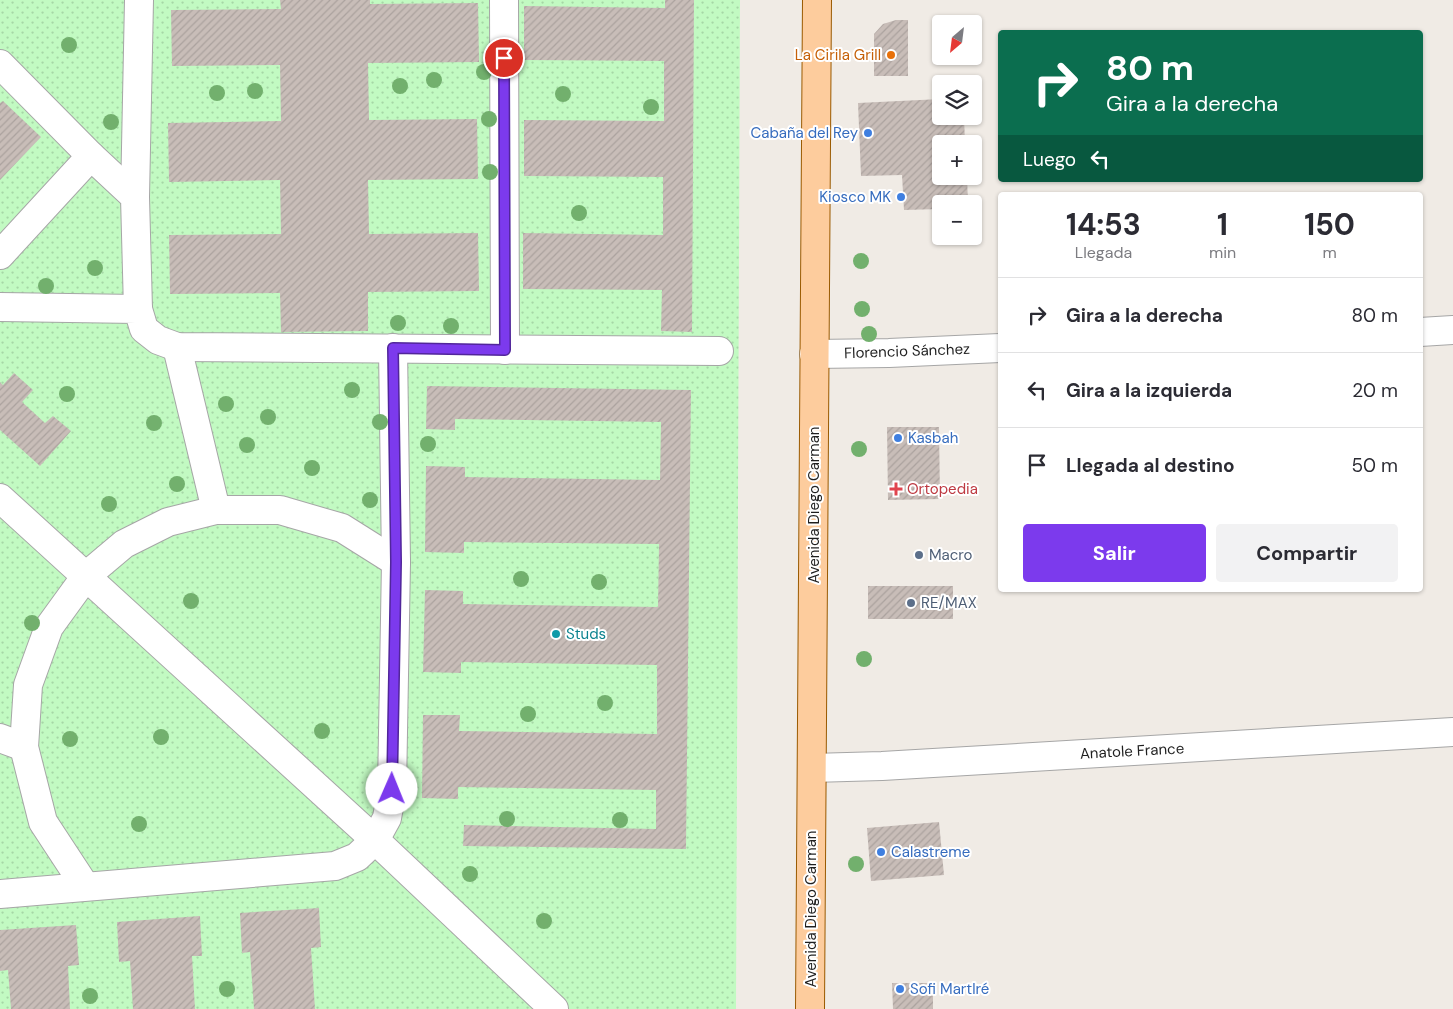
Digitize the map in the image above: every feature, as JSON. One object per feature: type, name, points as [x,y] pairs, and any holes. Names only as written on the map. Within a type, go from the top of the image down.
[{"type":"main road","name":"Avenida Diego Carman","points":[[810,1009],[816,0]]},
{"type":"street","points":[[139,0],[135,197],[138,309],[144,328],[158,340],[177,347],[719,351]]},
{"type":"street","points":[[504,0],[505,350]]},
{"type":"street","points":[[0,64],[91,156],[135,197]]},
{"type":"street","points":[[0,256],[91,156]]},
{"type":"street","points":[[0,307],[138,309]]},
{"type":"street","points":[[1423,332],[1453,330]]},
{"type":"street","points":[[177,347],[216,510]]},
{"type":"street","points":[[0,894],[335,866],[357,857],[375,840],[387,818],[392,789],[396,562],[393,348]]},
{"type":"street","name":"Florencio Sánchez","points":[[814,354],[998,348]]},
{"type":"street","points":[[0,498],[375,840],[554,1009]]},
{"type":"street","points":[[85,886],[43,822],[12,742],[28,685],[49,627],[86,576],[124,544],[168,522],[216,510],[280,510],[342,528],[396,562]]},
{"type":"street","name":"Anatole France","points":[[812,768],[882,766],[1453,732]]},
{"type":"green space","points":[[0,0],[740,0],[736,1009],[0,1009]]},
{"type":"building","points":[[280,0],[370,0],[370,4],[478,3],[479,62],[368,63],[369,120],[477,119],[478,179],[368,180],[369,234],[478,233],[479,291],[368,292],[368,331],[281,332],[280,293],[170,294],[169,235],[281,234],[280,180],[169,182],[168,123],[281,121],[280,65],[172,66],[171,10],[281,9]]},
{"type":"building","points":[[665,0],[694,0],[692,332],[661,331],[662,290],[523,289],[523,233],[663,235],[663,177],[524,176],[524,120],[664,121],[664,61],[524,60],[524,6],[665,8]]},
{"type":"building","name":"La Cirila Grill","points":[[896,20],[908,20],[908,76],[874,76],[874,34],[883,24]]},
{"type":"building","points":[[932,99],[932,125],[964,125],[965,135],[932,135],[932,185],[967,185],[968,195],[932,195],[932,209],[904,210],[902,175],[861,176],[858,103]]},
{"type":"building","points":[[3,101],[41,137],[0,180],[0,103]]},
{"type":"building","points":[[14,373],[33,390],[22,402],[45,423],[53,416],[71,431],[40,466],[0,430],[0,382],[3,385]]},
{"type":"building","name":"Studs","points":[[427,386],[691,390],[686,849],[463,846],[464,825],[656,829],[656,790],[458,787],[458,799],[422,798],[423,715],[460,715],[459,731],[657,734],[657,665],[461,662],[461,673],[423,672],[425,590],[463,591],[463,604],[658,607],[659,544],[464,542],[464,553],[425,552],[426,466],[465,467],[465,477],[660,480],[661,422],[455,419],[455,430],[426,429]]},
{"type":"building","points":[[887,427],[939,427],[940,499],[888,500]]},
{"type":"building","name":"RE/MAX","points":[[868,586],[953,586],[953,619],[868,619]]},
{"type":"building","points":[[939,822],[944,875],[871,881],[867,828]]},
{"type":"building","points":[[319,908],[321,947],[311,948],[315,1009],[254,1009],[250,952],[242,953],[240,913]]},
{"type":"building","points":[[200,916],[202,956],[192,956],[195,1009],[133,1009],[130,961],[119,962],[117,922]]},
{"type":"building","points":[[76,925],[79,965],[68,966],[70,1009],[11,1009],[8,970],[0,971],[0,930]]},
{"type":"building","points":[[892,983],[933,983],[933,1009],[893,1009]]},
{"type":"place","name":"La Cirila Grill","points":[[891,55]]},
{"type":"place","name":"Cabaña del Rey","points":[[868,133]]},
{"type":"place","name":"Kiosco MK","points":[[901,197]]},
{"type":"place","name":"Kasbah","points":[[898,438]]},
{"type":"place","name":"Ortopedia","points":[[896,489]]},
{"type":"place","name":"Macro","points":[[919,555]]},
{"type":"place","name":"RE/MAX","points":[[911,603]]},
{"type":"place","name":"Studs","points":[[556,634]]},
{"type":"place","name":"Calastreme","points":[[881,852]]},
{"type":"place","name":"Sofi Martlré","points":[[900,989]]},
{"type":"route","points":[[392,789],[396,562],[393,348],[505,350],[504,58]]}]
